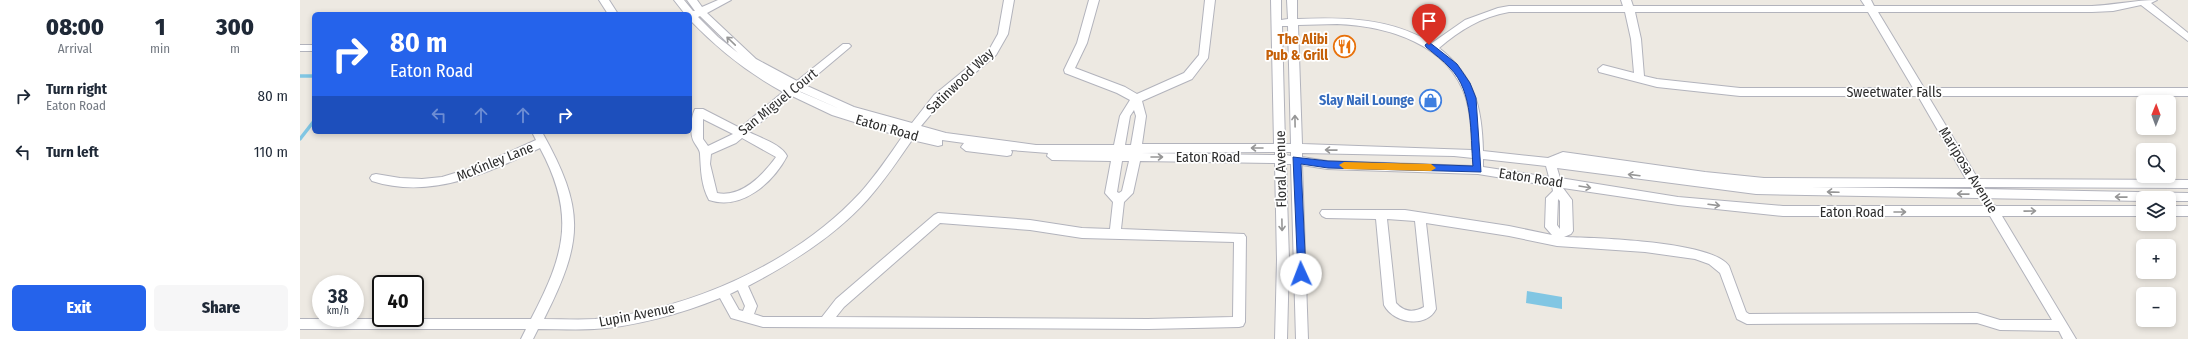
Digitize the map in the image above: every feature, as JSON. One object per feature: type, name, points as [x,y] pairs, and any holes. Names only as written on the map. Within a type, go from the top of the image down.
[{"type":"street","points":[[604,0],[612,12]]},
{"type":"street","points":[[679,0],[689,12]]},
{"type":"street","points":[[692,0],[692,15],[726,0]]},
{"type":"street","name":"Satinwood Way","points":[[912,132],[938,98],[990,54],[999,43],[1003,32],[1009,0]]},
{"type":"street","points":[[1094,0],[1082,43],[1069,70],[1121,90],[1136,99],[1141,116],[1136,153],[1127,193],[1119,200],[1115,234]]},
{"type":"street","points":[[1119,200],[1111,193],[1125,116],[1136,99],[1188,76],[1204,56],[1210,0]]},
{"type":"street","name":"Floral Avenue","points":[[1276,0],[1283,260],[1281,339]]},
{"type":"street","name":"Floral Avenue","points":[[1292,0],[1302,339]]},
{"type":"street","points":[[1985,0],[1992,9]]},
{"type":"street","points":[[1433,48],[1466,23],[1479,16],[1494,11],[1509,9],[1583,9],[1627,4],[1868,4],[1992,9],[2092,9],[2113,8],[2145,1],[2188,38]]},
{"type":"street","points":[[1627,4],[1639,54],[1639,78]]},
{"type":"street","name":"Mariposa Avenue","points":[[1868,4],[2070,339]]},
{"type":"street","name":"Eaton Road","points":[[692,15],[752,61],[795,89],[952,145],[1018,154],[1478,154],[1550,162],[1610,172],[1756,190],[2188,197]]},
{"type":"street","points":[[1276,23],[1374,24],[1411,36],[1433,48],[1454,66],[1465,83],[1474,112],[1478,170]]},
{"type":"street","name":"San Miguel Court","points":[[706,152],[722,145],[740,133],[846,46]]},
{"type":"street","points":[[300,48],[312,48]]},
{"type":"street","name":"Sweetwater Falls","points":[[1602,69],[1657,83],[1710,90],[1740,92],[2188,92]]},
{"type":"street","points":[[695,110],[773,149],[782,156],[774,170],[760,183],[733,199],[722,200],[714,197],[705,164],[706,152],[698,139],[695,110]]},
{"type":"street","name":"Lupin Avenue","points":[[300,324],[595,324],[634,318],[675,309],[741,284],[798,253],[836,224],[868,191],[912,132]]},
{"type":"street","points":[[527,339],[559,275],[566,252],[570,231],[566,194],[538,134]]},
{"type":"street","name":"McKinley Lane","points":[[376,178],[410,184],[451,180],[476,172],[543,142]]},
{"type":"street","name":"Eaton Road","points":[[1296,154],[1328,165],[1478,170],[1557,187],[1783,211],[2136,211]]},
{"type":"street","name":"Eaton Road","points":[[1550,162],[1563,156],[1705,176],[1764,182],[2188,184]]},
{"type":"street","points":[[1550,162],[1557,187],[1566,200],[1567,231],[1558,238]]},
{"type":"street","points":[[2176,211],[2188,211]]},
{"type":"street","points":[[1326,213],[1420,217],[1558,238],[1631,244],[1710,259],[1722,266],[1741,315],[1747,319],[1977,318],[2000,325],[2062,326]]},
{"type":"street","points":[[1381,215],[1390,305],[1397,314],[1411,317],[1422,316],[1430,309],[1420,217]]},
{"type":"street","points":[[723,292],[735,314],[763,322],[1148,324],[1239,322],[1240,237],[1082,232],[938,218],[840,303],[825,322]]},
{"type":"street","points":[[741,284],[751,306],[747,317]]},
{"type":"water","points":[[1527,291],[1562,297],[1562,309],[1526,303]]},
{"type":"waterway","points":[[300,76],[312,76]]},
{"type":"waterway","points":[[300,139],[312,124]]},
{"type":"slow traffic","points":[[1344,165],[1431,168]]},
{"type":"place","name":"The Alibi Pub & Grill","points":[[1344,47]]},
{"type":"place","name":"Slay Nail Lounge","points":[[1430,100]]},
{"type":"route","points":[[1301,274],[1298,176],[1296,160],[1328,165],[1478,170],[1477,142],[1471,98],[1465,83],[1454,66],[1429,45]]}]
